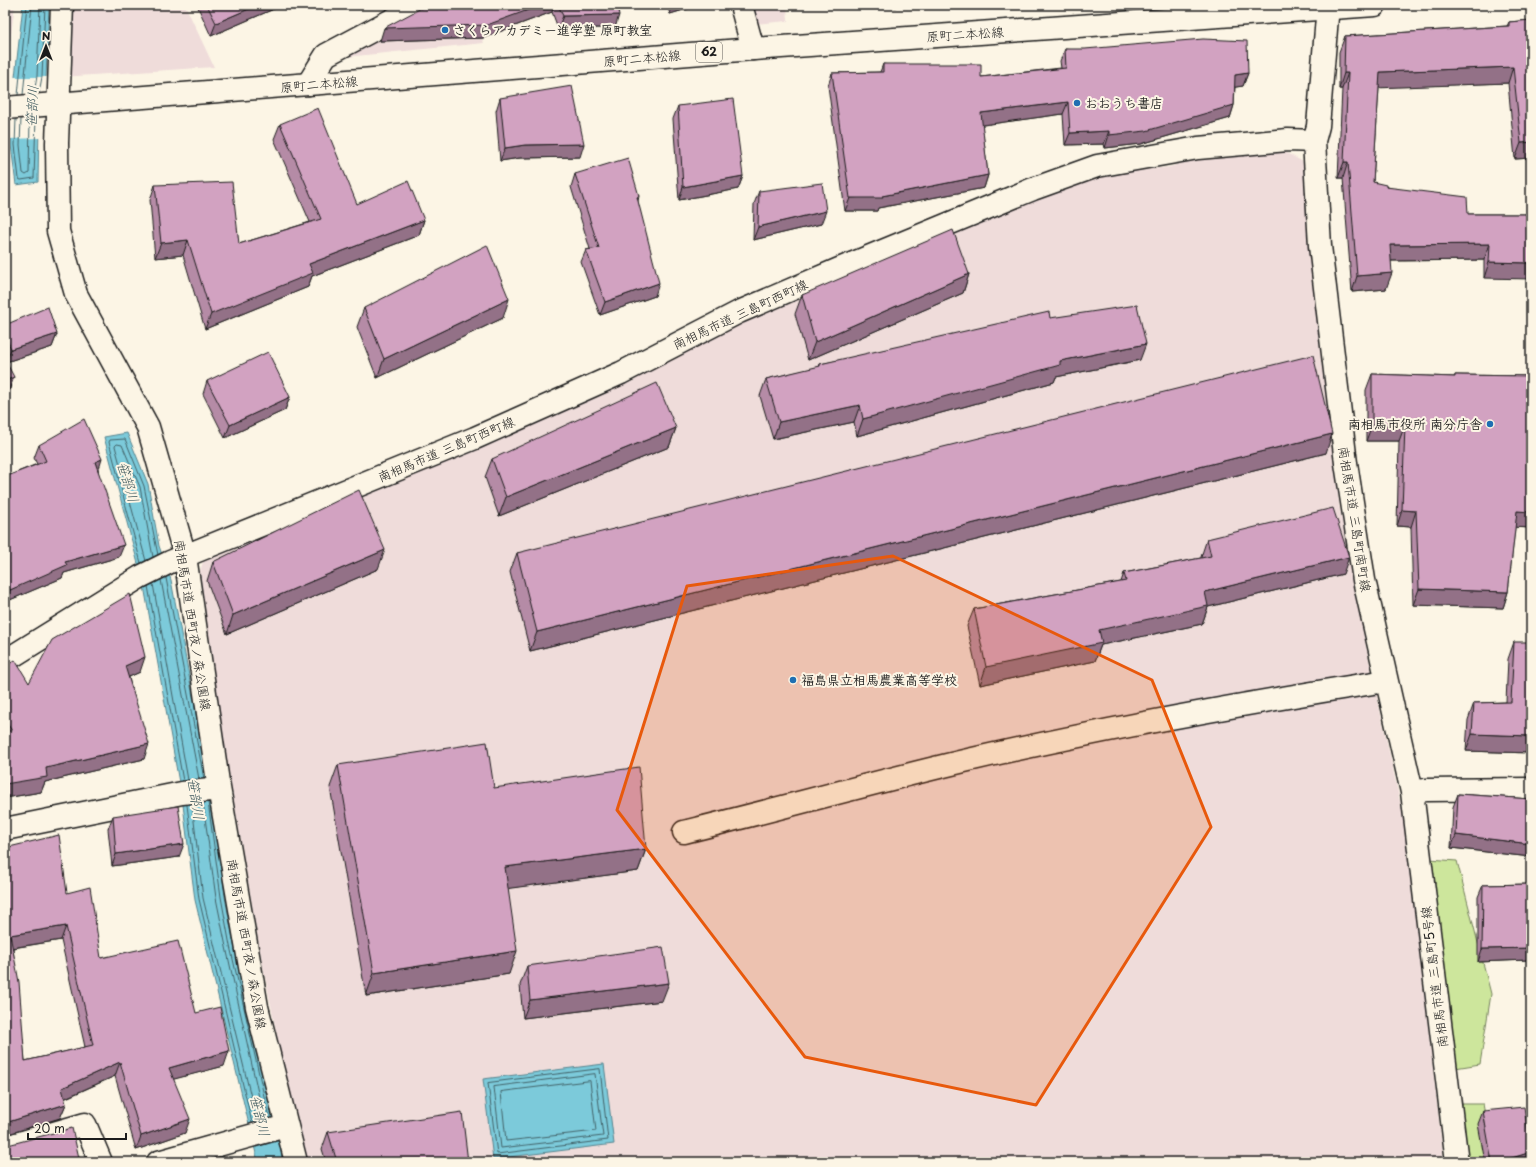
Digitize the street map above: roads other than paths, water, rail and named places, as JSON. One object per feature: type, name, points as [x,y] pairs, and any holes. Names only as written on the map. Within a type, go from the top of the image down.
[{"type":"street","name":"南相馬市道 西町夜ノ森公園線","points":[[62,5],[58,72],[60,83],[51,104],[57,143],[58,231],[76,294],[148,427],[177,559],[214,786],[257,1007],[283,1127],[296,1162]]},
{"type":"street","points":[[308,84],[326,55],[420,5]]},
{"type":"street","points":[[741,5],[753,49]]},
{"type":"street","name":"原町二本松線","points":[[5,108],[753,49],[1328,7],[1375,5]]},
{"type":"street","name":"南相馬市道 三島町南町線","points":[[1328,7],[1318,126],[1314,140],[1320,246],[1346,463],[1364,580],[1412,792]]},
{"type":"street","name":"南相馬市道 三島町西町線","points":[[5,661],[140,577],[177,559],[208,548],[475,438],[621,373],[739,312],[1026,192],[1090,168],[1198,148],[1288,140],[1314,140]]},
{"type":"street","points":[[684,832],[980,758],[1104,731],[1236,706],[1386,681]]},
{"type":"street","points":[[5,829],[214,786]]},
{"type":"street","points":[[1412,792],[1426,790],[1531,789]]},
{"type":"street","name":"南相馬市道 三島町5号線","points":[[1412,792],[1457,1162]]},
{"type":"street","points":[[5,1148],[85,1124],[101,1162]]},
{"type":"street","points":[[158,1162],[283,1127]]},
{"type":"water","name":"笹部川","points":[[23,5],[49,5],[46,77],[39,123],[38,182],[16,185],[11,145],[15,77]]},
{"type":"water","name":"笹部川","points":[[127,433],[148,484],[159,546],[171,580],[214,809],[225,897],[234,945],[283,1162],[258,1162],[195,900],[183,805],[144,586],[104,437]]},
{"type":"water","points":[[604,1064],[614,1144],[493,1159],[483,1079]]},
{"type":"place","name":"さくらアカデミー進学塾 原町教室","points":[[445,30]]},
{"type":"place","name":"おおうち書店","points":[[1077,103]]},
{"type":"place","name":"南相馬市役所 南分庁舎","points":[[1490,424]]},
{"type":"place","name":"福島県立相馬農業高等学校","points":[[793,680]]}]
